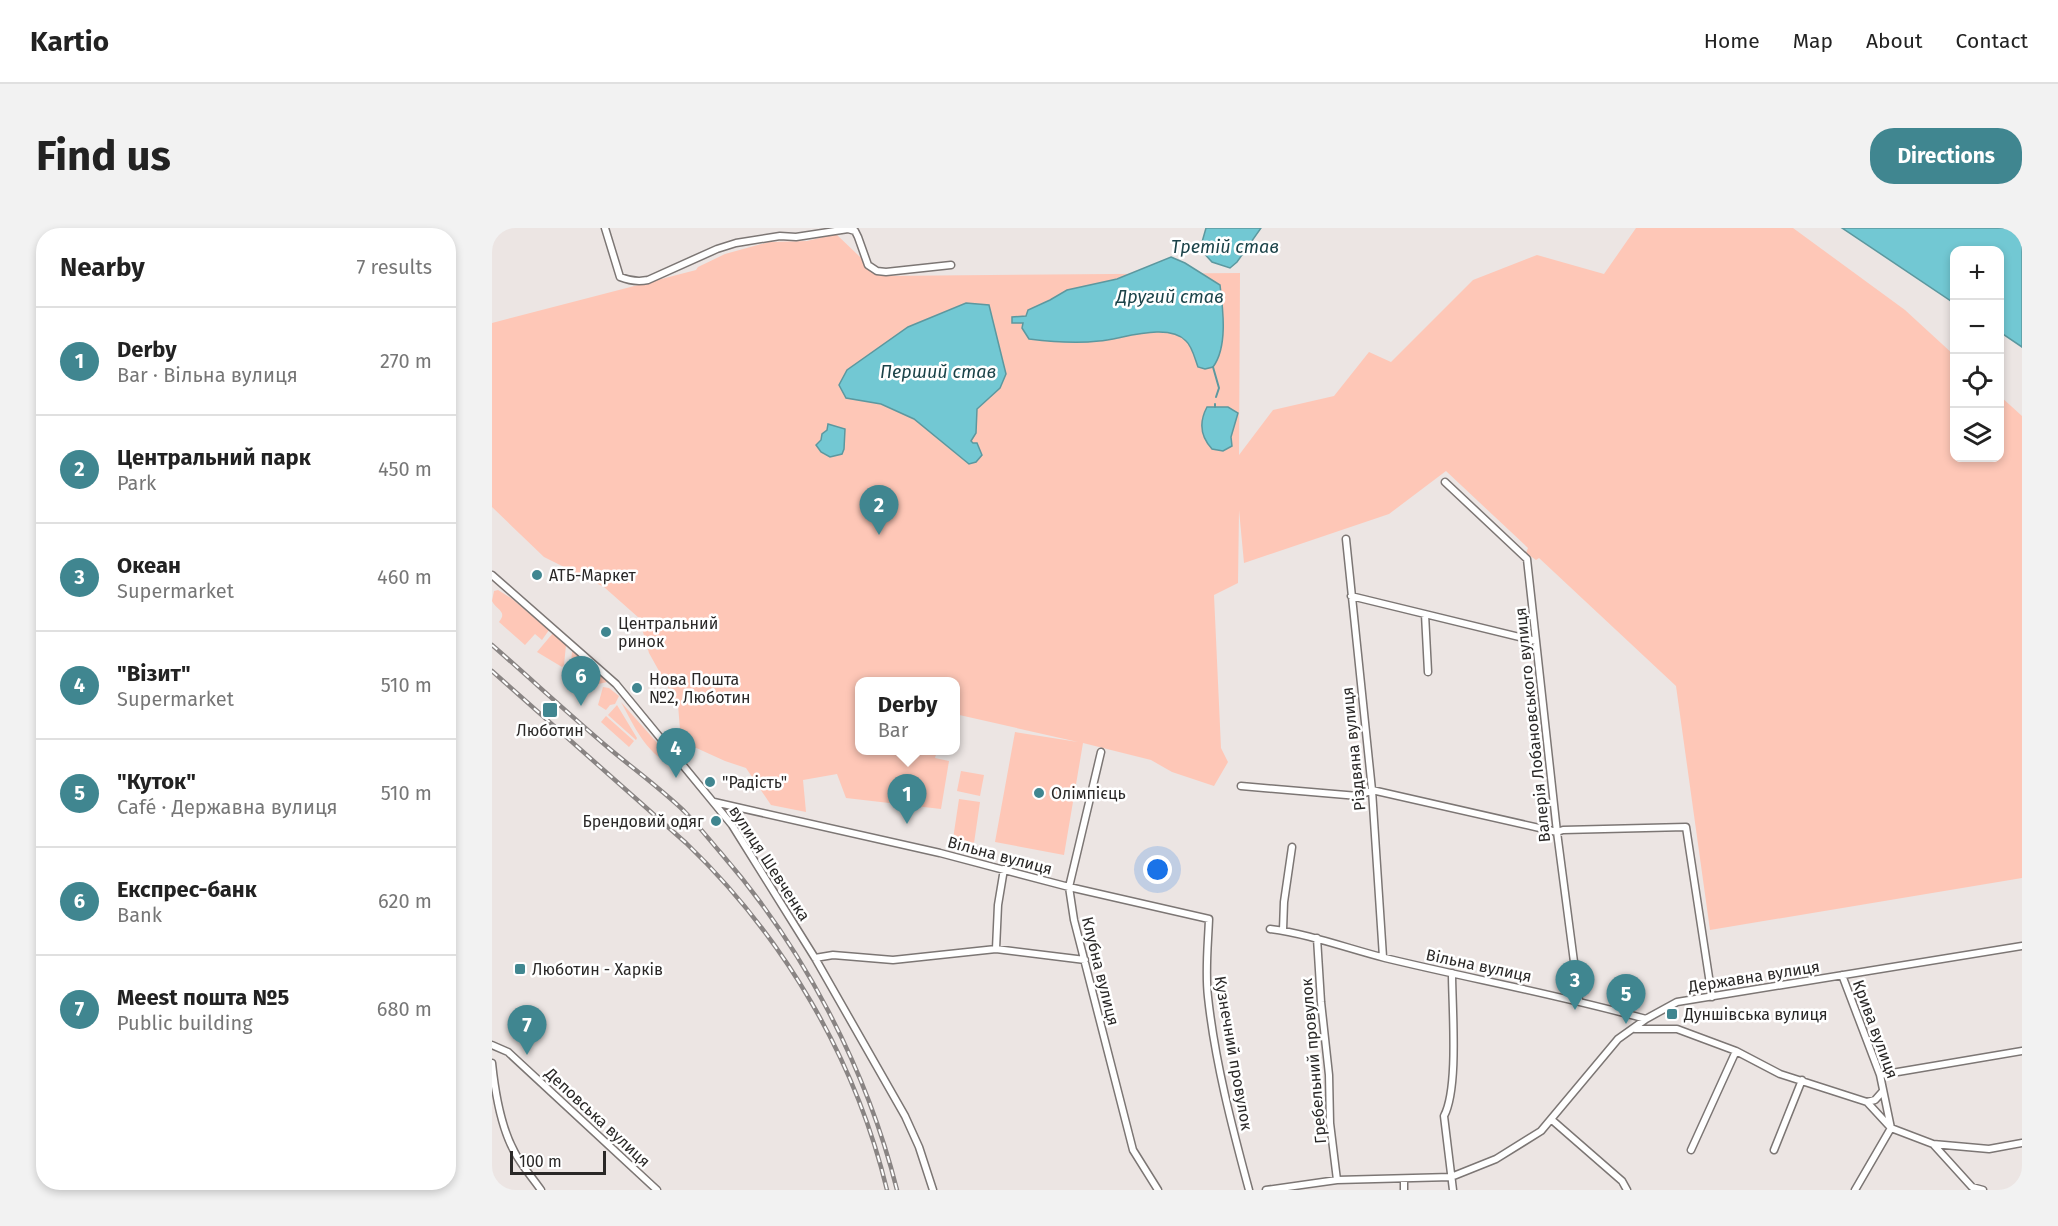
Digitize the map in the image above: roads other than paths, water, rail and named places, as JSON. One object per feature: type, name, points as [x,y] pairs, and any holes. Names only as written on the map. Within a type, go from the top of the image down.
[{"type":"street","points":[[605,228],[620,277],[627,280],[648,280],[735,243],[762,238],[796,237],[848,230],[855,231],[868,265],[877,271],[895,272],[951,265]]},
{"type":"street","name":"Валерія Лобановського вулиця","points":[[1445,482],[1527,559],[1557,832],[1579,1000]]},
{"type":"street","name":"Різдвяна вулиця","points":[[1346,539],[1372,790],[1383,957]]},
{"type":"street","name":"вулиця Шевченка","points":[[492,575],[616,684],[732,825],[815,958],[905,1116],[919,1147],[933,1190]]},
{"type":"street","points":[[1351,596],[1536,641]]},
{"type":"street","points":[[1425,614],[1428,672]]},
{"type":"street","name":"Клубна вулиця","points":[[1101,752],[1069,887],[1074,920],[1133,1150],[1158,1190]]},
{"type":"street","points":[[1241,786],[1358,796],[1372,790],[1557,832],[1686,827],[1712,996]]},
{"type":"street","name":"Вільна вулиця","points":[[714,802],[1209,919]]},
{"type":"street","points":[[1283,930],[1284,902],[1292,846]]},
{"type":"street","points":[[996,949],[998,905],[1004,869]]},
{"type":"street","name":"Кузнечний провулок","points":[[1209,919],[1206,970],[1208,997],[1224,1088],[1249,1190]]},
{"type":"street","name":"Вільна вулиця","points":[[1270,928],[1317,938],[1383,957],[1579,1000],[1647,1019]]},
{"type":"street","name":"Гребельний провулок","points":[[1317,938],[1329,1075],[1330,1123],[1337,1180]]},
{"type":"street","name":"Державна вулиця","points":[[1266,1190],[1337,1180],[1451,1177],[1496,1159],[1541,1131],[1618,1040],[1647,1019],[1677,1002],[2022,946]]},
{"type":"street","points":[[815,958],[833,955],[893,960],[996,949],[1085,960]]},
{"type":"street","points":[[1452,973],[1453,1073],[1448,1107],[1444,1116],[1453,1190]]},
{"type":"street","name":"Крива вулиця","points":[[1842,975],[1880,1074],[1891,1128]]},
{"type":"street","points":[[1635,1029],[1677,1029],[1736,1051],[1780,1074],[1867,1102],[1891,1128],[1933,1144],[1989,1149],[2022,1143]]},
{"type":"street","name":"Деповська вулиця","points":[[492,1045],[508,1052],[657,1190]]},
{"type":"street","points":[[1691,1150],[1736,1051]]},
{"type":"street","points":[[1880,1074],[2022,1051]]},
{"type":"street","points":[[492,1063],[494,1083],[508,1139],[541,1190]]},
{"type":"street","points":[[1774,1150],[1802,1080]]},
{"type":"street","points":[[1867,1102],[1875,1100],[1883,1090]]},
{"type":"street","points":[[1552,1120],[1622,1181],[1627,1190]]},
{"type":"street","points":[[1855,1190],[1891,1128]]},
{"type":"street","points":[[1933,1144],[1973,1189],[1983,1190]]},
{"type":"street","points":[[1404,1179],[1404,1190]]},
{"type":"water","name":"Третій став","points":[[1206,228],[1261,228],[1237,262],[1230,268],[1212,262],[1200,249]]},
{"type":"water","points":[[1842,228],[2022,228],[2022,347],[2004,335],[2004,246],[1950,246],[1950,300]]},
{"type":"water","name":"Другий став","points":[[1171,257],[1220,285],[1223,339],[1218,359],[1213,367],[1205,369],[1198,367],[1188,343],[1178,335],[1157,332],[1090,342],[1055,342],[1029,339],[1022,328],[1023,323],[1012,323],[1012,317],[1026,316],[1028,310],[1067,290],[1117,279]]},
{"type":"water","name":"Перший став","points":[[966,303],[989,305],[1006,374],[1000,388],[977,409],[976,433],[971,441],[977,443],[982,455],[976,462],[969,464],[914,419],[881,404],[846,398],[839,385],[847,370],[908,327]]},
{"type":"water","points":[[1207,407],[1228,407],[1238,413],[1231,437],[1232,446],[1223,451],[1212,449],[1203,434],[1202,423]]},
{"type":"water","points":[[828,424],[845,429],[842,454],[830,457],[821,452],[816,445],[827,430]]},
{"type":"waterway","points":[[1213,367],[1219,388],[1216,397]]},
{"type":"railway","points":[[492,645],[684,811],[750,889],[804,968],[828,1010],[868,1099],[897,1190]]},
{"type":"railway","points":[[492,671],[686,843],[754,918],[784,959],[835,1047],[856,1093],[887,1190]]},
{"type":"place","name":"Центральний парк","points":[[879,535]]},
{"type":"place","name":"АТБ-Маркет","points":[[537,575]]},
{"type":"place","name":"Центральний ринок","points":[[606,632]]},
{"type":"place","name":"Нова Пошта №2, Люботин","points":[[637,688]]},
{"type":"place","name":"Експрес-банк","points":[[581,706]]},
{"type":"place","name":"Люботин","points":[[550,710]]},
{"type":"place","name":"\"Візит\"","points":[[676,778]]},
{"type":"place","name":"\"Радість\"","points":[[710,782]]},
{"type":"place","name":"Олімпієць","points":[[1039,793]]},
{"type":"place","name":"Брендовий одяг","points":[[716,821]]},
{"type":"place","name":"Derby","points":[[907,824]]},
{"type":"place","name":"Люботин - Харків","points":[[520,969]]},
{"type":"place","name":"Океан","points":[[1575,1010]]},
{"type":"place","name":"Дуншівська вулиця","points":[[1672,1014]]},
{"type":"place","name":"\"Куток\"","points":[[1626,1024]]},
{"type":"place","name":"Meest пошта №5","points":[[527,1055]]}]
